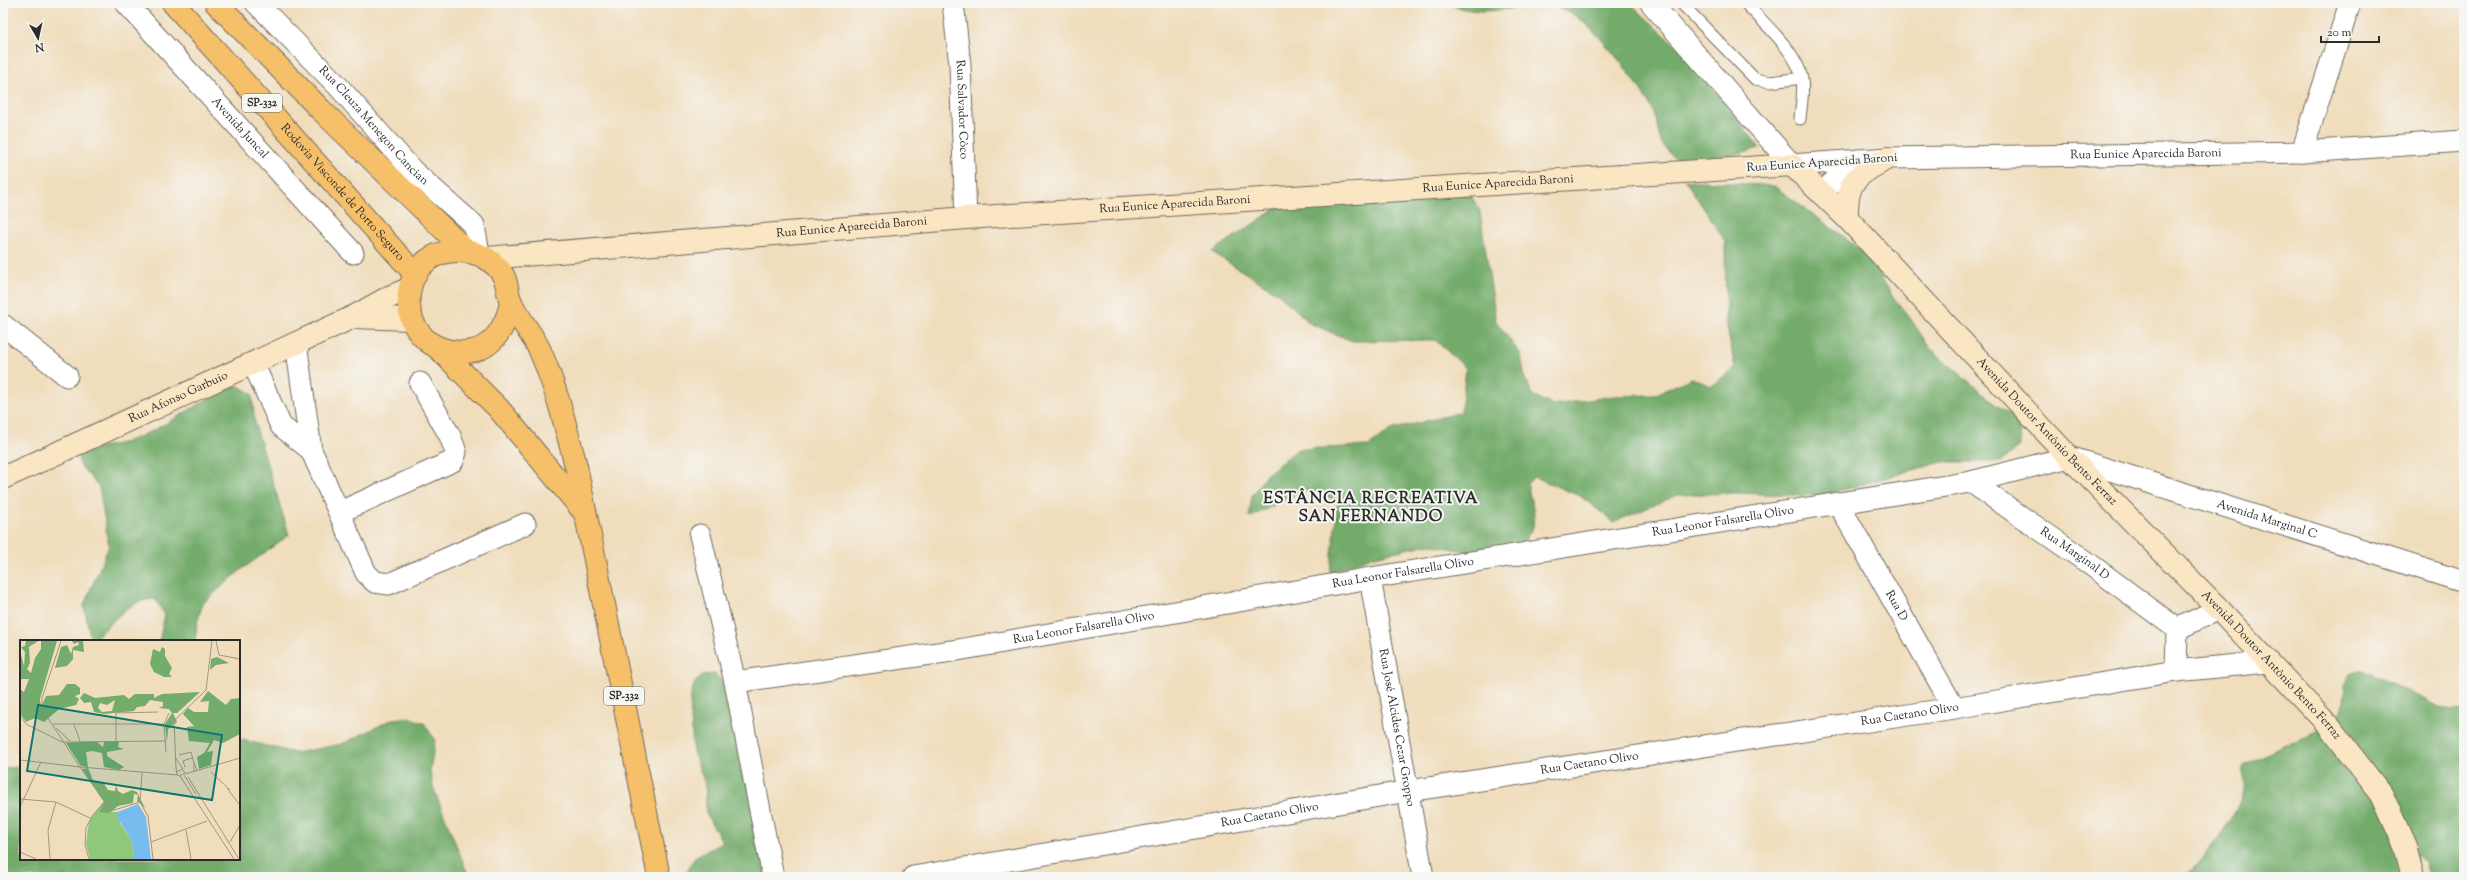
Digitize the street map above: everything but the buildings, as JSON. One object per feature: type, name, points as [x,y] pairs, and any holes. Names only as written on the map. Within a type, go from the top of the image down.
[{"type":"main road","name":"Rodovia Visconde de Porto Seguro","points":[[173,3],[412,282]]},
{"type":"main road","name":"SP-332","points":[[216,3],[321,110],[477,254]]},
{"type":"main road","points":[[1847,218],[1847,199],[1852,184],[1859,175],[1888,158]]},
{"type":"main road","name":"Rua Eunice Aparecida Baroni","points":[[477,254],[534,253],[966,218],[1792,165]]},
{"type":"main road","name":"Avenida Doutor Antônio Bento Ferraz","points":[[1792,165],[1822,192],[1847,218],[2069,457],[2219,609],[2329,726],[2382,795],[2405,846],[2413,877]]},
{"type":"main road","points":[[451,251],[477,254],[497,266],[504,277],[511,303],[508,319],[502,329],[486,345],[465,352],[454,353],[438,348],[426,341],[417,331],[411,319],[408,304],[412,282],[425,263],[437,255],[451,251]]},
{"type":"main road","points":[[504,277],[534,253]]},
{"type":"main road","name":"Rua Afonso Garbuio","points":[[3,478],[353,318],[412,282]]},
{"type":"main road","name":"SP-332","points":[[511,303],[541,352],[564,419],[586,515],[659,877]]},
{"type":"main road","name":"Rua Afonso Garbuio","points":[[353,318],[411,319]]},
{"type":"main road","name":"SP-332","points":[[438,348],[499,409],[586,515]]},
{"type":"street","name":"Avenida Juncal","points":[[126,3],[353,253]]},
{"type":"street","name":"Rua Cleuza Menegon Cancian","points":[[256,3],[338,86],[412,170],[474,225],[477,254]]},
{"type":"street","name":"Rua Salvador Côco","points":[[953,3],[960,65],[966,218]]},
{"type":"street","name":"Avenida Doutor Antônio Bento Ferraz","points":[[1651,3],[1792,165]]},
{"type":"street","points":[[2302,152],[2350,3]]},
{"type":"street","name":"Rua Eunice Aparecida Baroni","points":[[1792,165],[1888,158],[2302,152],[2464,141]]},
{"type":"street","points":[[1822,192],[1858,160]]},
{"type":"street","points":[[3,325],[67,376]]},
{"type":"street","points":[[296,343],[311,450],[366,573],[375,582],[389,584],[525,524]]},
{"type":"street","points":[[254,363],[281,426],[311,450]]},
{"type":"street","points":[[340,512],[453,460],[456,452],[450,436],[420,383]]},
{"type":"street","name":"Rua Leonor Falsarella Olivo","points":[[735,682],[952,651],[1370,578],[1971,482],[2069,457]]},
{"type":"street","name":"Avenida Marginal C","points":[[2069,457],[2464,582]]},
{"type":"street","name":"Rua Marginal D","points":[[1971,482],[2087,562],[2177,629]]},
{"type":"street","name":"Rua D","points":[[1838,503],[1954,708]]},
{"type":"street","points":[[700,535],[735,682],[772,877]]},
{"type":"street","name":"Rua José Alcides Cezar Groppo","points":[[1370,578],[1423,877]]},
{"type":"street","points":[[2176,671],[2177,629],[2219,609]]},
{"type":"street","name":"Rua Caetano Olivo","points":[[913,877],[1408,791],[1954,708],[2176,671],[2268,662]]},
{"type":"lane","points":[[1681,3],[1755,79],[1770,82],[1802,78]]},
{"type":"lane","points":[[1745,3],[1779,39],[1802,78],[1800,119]]},
{"type":"green space","points":[[1447,3],[1630,3],[1685,54],[1760,148],[1685,166],[1670,154],[1663,145],[1654,113],[1648,101],[1627,70],[1599,37],[1572,13],[1560,8],[1545,6],[1476,11]]},
{"type":"green space","points":[[1685,180],[1774,186],[1869,255],[1892,296],[1908,315],[1930,348],[1988,398],[2019,421],[2020,446],[2001,462],[1942,462],[1820,496],[1735,493],[1678,495],[1614,522],[1580,496],[1534,477],[1527,484],[1534,513],[1533,527],[1525,540],[1513,548],[1473,553],[1429,544],[1374,556],[1330,573],[1338,500],[1303,490],[1249,518],[1252,496],[1266,475],[1298,449],[1369,446],[1391,430],[1461,412],[1466,368],[1435,340],[1352,341],[1311,324],[1279,294],[1212,252],[1275,209],[1313,196],[1471,195],[1480,212],[1496,321],[1521,355],[1525,379],[1534,397],[1553,405],[1615,396],[1654,395],[1692,378],[1711,386],[1735,368],[1726,322],[1725,241]]},
{"type":"green space","points":[[237,385],[252,394],[255,424],[289,535],[241,570],[203,603],[197,623],[195,640],[159,640],[165,615],[155,599],[145,600],[127,609],[99,635],[91,640],[84,605],[109,546],[99,487],[80,465],[78,457],[84,449],[126,442],[141,436],[223,391]]},
{"type":"green space","points":[[2363,670],[2439,707],[2464,710],[2464,877],[2428,877],[2424,862],[2417,854],[2411,877],[2185,877],[2211,847],[2234,814],[2244,789],[2242,771],[2243,765],[2332,724],[2342,711],[2345,686],[2352,673]]},
{"type":"green space","points":[[715,674],[722,681],[748,737],[774,877],[683,877],[696,856],[723,843],[706,814],[706,786],[693,752],[690,699],[694,684],[702,675]]},
{"type":"green space","points":[[409,717],[424,723],[435,740],[430,771],[433,787],[469,877],[3,877],[3,768],[20,767],[20,860],[240,860],[240,739],[295,753],[342,744],[393,719]]},
{"type":"district","name":"ESTÂNCIA RECREATIVA SAN FERNANDO","points":[[1371,508]]}]
